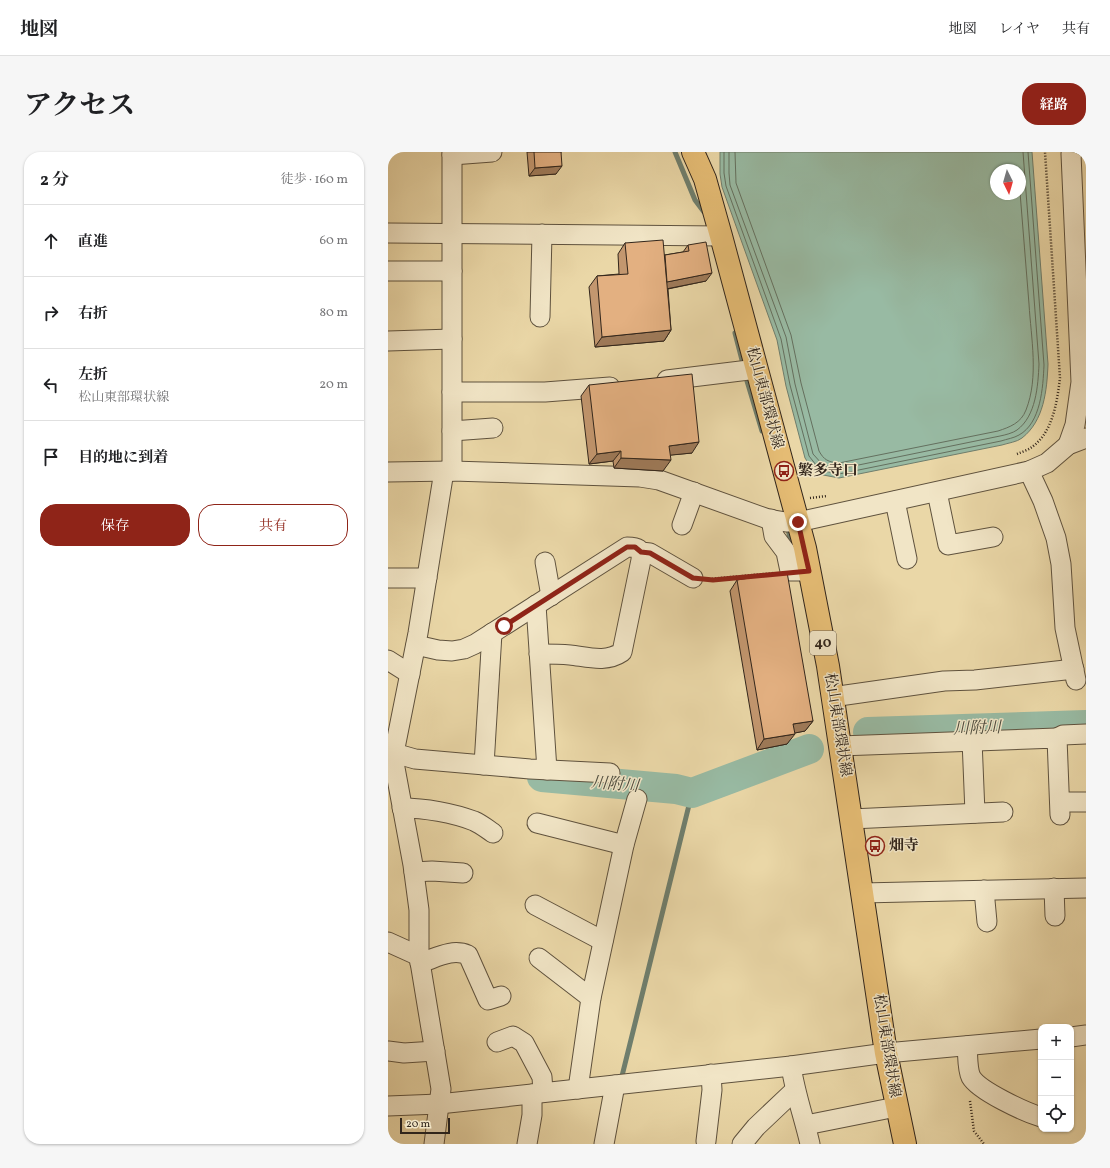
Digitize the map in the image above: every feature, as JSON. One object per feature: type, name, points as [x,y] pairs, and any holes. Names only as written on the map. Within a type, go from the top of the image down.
[{"type":"main road","name":"松山東部環状線","points":[[693,152],[705,180],[721,236],[798,522],[799,571],[832,697],[886,1053],[904,1144]]},
{"type":"street","points":[[434,1144],[442,1089],[415,957],[419,910],[414,872],[397,803],[395,768],[391,752],[416,645],[427,578],[448,471],[452,431],[452,154],[492,152]]},
{"type":"street","points":[[1068,445],[1075,425],[1081,382],[1082,331],[1082,291],[1070,154],[1073,152]]},
{"type":"street","points":[[388,233],[721,236]]},
{"type":"street","points":[[540,317],[542,234]]},
{"type":"street","points":[[388,272],[452,271]]},
{"type":"street","points":[[388,341],[452,339]]},
{"type":"street","points":[[649,382],[757,369]]},
{"type":"street","points":[[452,392],[552,392],[626,385]]},
{"type":"street","points":[[452,431],[493,428]]},
{"type":"street","points":[[388,472],[448,471],[622,475],[659,480],[771,519],[786,522],[798,522],[1029,471],[1047,463],[1068,445],[1086,438]]},
{"type":"street","points":[[832,697],[944,681],[1075,675],[1065,628],[1061,564],[1056,538],[1043,501],[1029,471]]},
{"type":"street","points":[[682,525],[694,492]]},
{"type":"street","points":[[937,492],[948,546],[993,537]]},
{"type":"street","points":[[895,501],[907,560]]},
{"type":"street","points":[[771,519],[774,536],[799,571]]},
{"type":"street","points":[[416,645],[438,650],[452,651],[469,646],[627,547],[635,547],[641,552],[650,553],[693,578]]},
{"type":"street","points":[[539,654],[604,658],[616,656],[622,652],[641,552]]},
{"type":"street","points":[[545,562],[544,600],[539,654],[547,770]]},
{"type":"street","points":[[388,578],[427,578]]},
{"type":"street","points":[[484,765],[492,633]]},
{"type":"street","points":[[388,660],[410,674]]},
{"type":"street","points":[[840,746],[1057,738],[1063,735],[1086,734]]},
{"type":"street","points":[[1057,738],[1060,809],[1086,802]]},
{"type":"street","points":[[972,740],[975,813]]},
{"type":"street","points":[[391,752],[415,759],[547,770],[610,773]]},
{"type":"street","points":[[578,1089],[591,998],[624,845],[637,799]]},
{"type":"street","points":[[397,803],[476,822],[493,833]]},
{"type":"street","points":[[851,819],[1003,812]]},
{"type":"street","points":[[537,823],[624,845]]},
{"type":"street","points":[[414,872],[432,871],[463,873]]},
{"type":"street","points":[[1054,888],[1056,916]]},
{"type":"street","points":[[862,893],[1086,888]]},
{"type":"street","points":[[984,890],[987,922]]},
{"type":"street","points":[[535,905],[603,941]]},
{"type":"street","points":[[388,942],[415,957]]},
{"type":"street","points":[[388,959],[460,952],[468,955],[488,1000],[501,996]]},
{"type":"street","points":[[539,958],[591,998]]},
{"type":"street","points":[[1074,1037],[1086,1035]]},
{"type":"street","points":[[496,1042],[513,1036],[524,1043],[542,1077],[532,1116],[527,1144]]},
{"type":"street","points":[[388,1106],[439,1104],[791,1066],[886,1053],[1038,1039]]},
{"type":"street","points":[[966,1046],[970,1076],[978,1084],[1004,1101],[1038,1116]]},
{"type":"street","points":[[388,1051],[404,1053],[435,1051]]},
{"type":"street","points":[[791,1066],[794,1091],[802,1108],[810,1144]]},
{"type":"street","points":[[706,1141],[712,1090],[711,1074]]},
{"type":"street","points":[[604,1144],[615,1084]]},
{"type":"street","points":[[742,1144],[756,1127],[794,1091]]},
{"type":"street","points":[[806,1125],[896,1106]]},
{"type":"path","points":[[1015,455],[1032,447],[1044,435],[1056,408],[1060,378],[1045,152]]},
{"type":"path","points":[[821,496],[829,496]]},
{"type":"path","points":[[693,578],[713,580],[799,571]]},
{"type":"path","points":[[970,1076],[968,1085],[974,1131],[984,1144]]},
{"type":"water","points":[[720,152],[1032,152],[1048,364],[1047,384],[1043,404],[1040,414],[1029,431],[1022,438],[1002,445],[839,478],[818,474],[813,470],[805,458],[786,386],[777,340],[722,187],[720,174]]},
{"type":"building","points":[[534,152],[561,152],[562,166],[535,168]]},
{"type":"building","points":[[663,240],[671,330],[602,337],[597,276],[628,274],[625,243]]},
{"type":"building","points":[[706,242],[712,273],[667,282],[665,255],[689,251],[688,245]]},
{"type":"building","points":[[692,374],[699,442],[669,446],[671,460],[621,458],[621,451],[597,454],[589,385]]},
{"type":"building","points":[[787,572],[813,721],[793,724],[795,734],[764,739],[737,580]]},
{"type":"waterway","points":[[675,152],[695,200],[704,212]]},
{"type":"waterway","points":[[735,333],[742,360]]},
{"type":"waterway","points":[[747,381],[762,431]]},
{"type":"waterway","points":[[788,529],[792,548]]},
{"type":"waterway","name":"川附川","points":[[868,732],[1086,725]]},
{"type":"waterway","name":"川附川","points":[[542,777],[676,789],[692,793],[809,749]]},
{"type":"waterway","points":[[622,1076],[692,793]]},
{"type":"place","name":"繁多寺口","points":[[784,471]]},
{"type":"place","name":"畑寺","points":[[875,846]]},
{"type":"route","points":[[504,626],[627,547],[639,548],[641,552],[650,553],[693,578],[713,580],[790,571],[809,571],[798,522]]}]
